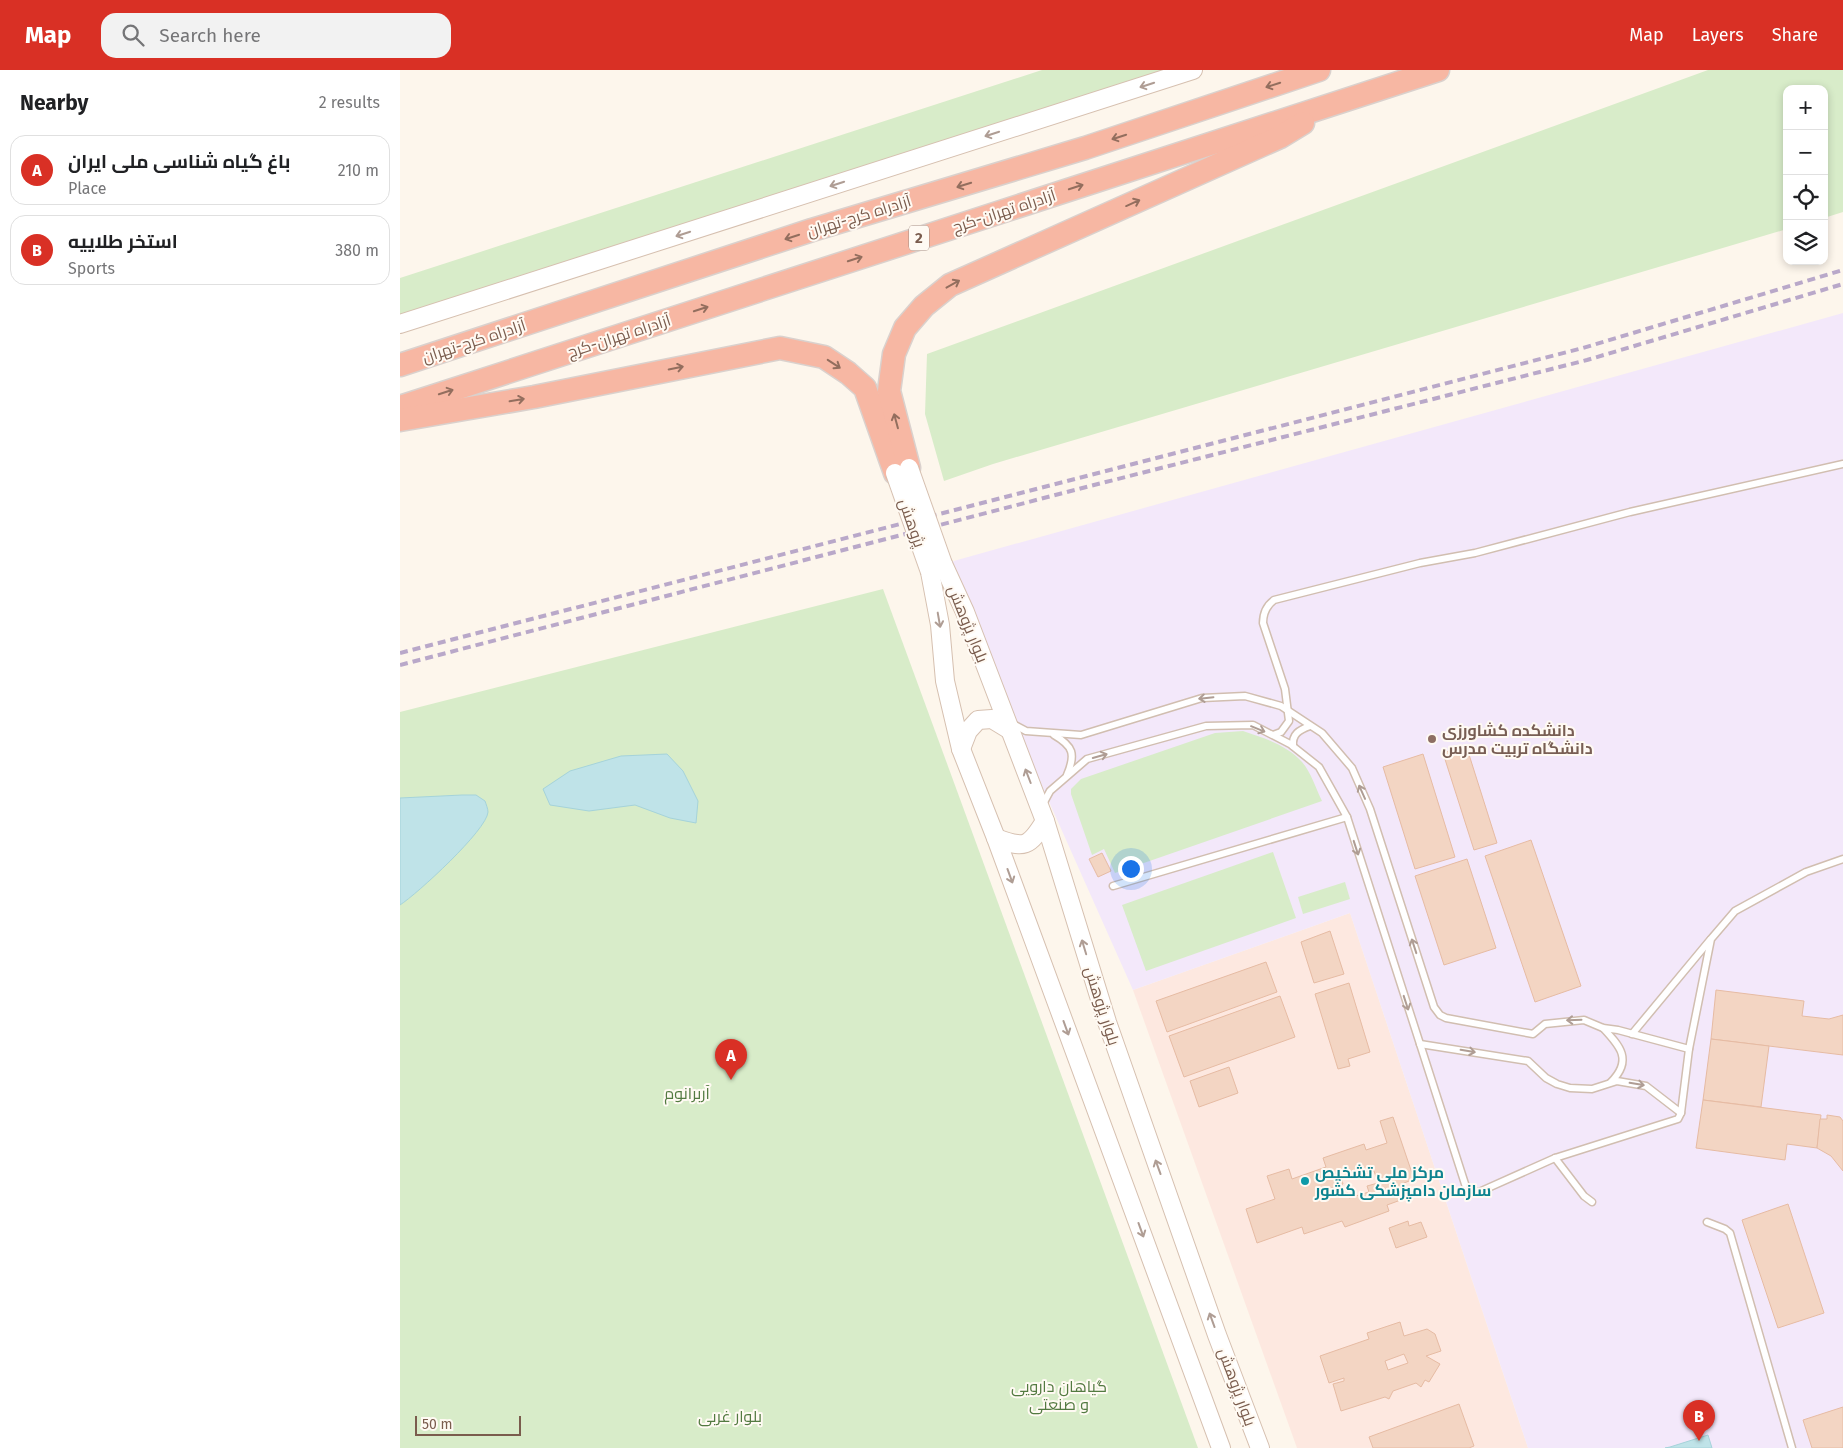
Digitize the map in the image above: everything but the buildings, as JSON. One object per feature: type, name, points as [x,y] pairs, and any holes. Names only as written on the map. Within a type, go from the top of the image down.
[{"type":"highway","name":"آزادراه کرج-تهران","points":[[400,365],[812,230],[1085,148],[1320,70]]},
{"type":"highway","name":"آزادراه تهران-کرج","points":[[400,407],[1438,70]]},
{"type":"highway","points":[[902,471],[889,391],[894,354],[905,328],[924,306],[950,285],[1280,137],[1332,104]]},
{"type":"highway","points":[[400,420],[534,397],[780,348],[824,357],[848,373],[865,388],[902,471]]},
{"type":"street","points":[[400,324],[1193,70]]},
{"type":"street","name":"پژوهش","points":[[902,471],[936,568]]},
{"type":"street","name":"بلوار پژوهش","points":[[936,568],[965,612],[1043,816],[1107,1022],[1260,1448]]},
{"type":"street","name":"بلوار پژوهش","points":[[936,568],[945,681],[961,749],[996,838],[1221,1448]]},
{"type":"street","points":[[961,749],[968,731],[978,720],[992,719],[1008,725]]},
{"type":"street","points":[[996,838],[1015,845],[1026,844],[1035,838],[1043,816]]},
{"type":"lane","points":[[1273,735],[1282,732],[1287,727],[1289,721],[1286,689],[1263,615],[1269,604],[1274,600],[1420,563],[1475,553],[1630,512],[1843,464]]},
{"type":"lane","points":[[1008,725],[1026,731],[1081,735],[1202,698],[1244,696],[1281,706],[1322,733],[1352,768],[1370,809],[1434,1007],[1440,1015],[1446,1018],[1534,1034],[1546,1024],[1584,1020],[1603,1028],[1689,1049]]},
{"type":"lane","points":[[1043,816],[1050,791],[1087,759],[1206,726],[1253,725],[1293,746],[1319,767],[1346,817],[1466,1187],[1473,1193],[1555,1158],[1678,1119],[1682,1114],[1689,1049],[1711,939]]},
{"type":"lane","points":[[1293,746],[1292,739],[1298,731],[1310,726]]},
{"type":"lane","points":[[1051,733],[1067,744],[1072,754],[1072,764],[1067,776]]},
{"type":"lane","points":[[1113,886],[1346,817]]},
{"type":"lane","points":[[1632,1034],[1735,911],[1806,872],[1843,859]]},
{"type":"lane","points":[[1603,1028],[1618,1044],[1623,1057],[1620,1072],[1610,1082]]},
{"type":"lane","points":[[1420,1044],[1528,1060],[1546,1078],[1570,1088],[1592,1089],[1617,1081],[1646,1086],[1682,1114]]},
{"type":"lane","points":[[1555,1158],[1584,1196],[1592,1202]]},
{"type":"lane","points":[[1707,1222],[1719,1226],[1730,1233],[1792,1448]]},
{"type":"shaded area","name":"دانشکده کشاورزی دانشگاه تربیت مدرس","points":[[1843,313],[1843,1448],[1528,1448],[1350,913],[1133,990],[943,564]]},
{"type":"shaded area","points":[[1350,913],[1528,1448],[1297,1448],[1133,990]]},
{"type":"green space","points":[[1042,70],[1167,70],[400,315],[400,278]]},
{"type":"green space","points":[[1708,70],[1843,70],[1843,212],[1828,217],[1828,85],[1783,85],[1783,230],[993,464],[944,481],[925,414],[927,354]]},
{"type":"green space","name":"آربرانوم","points":[[883,589],[1198,1448],[400,1448],[400,712]]},
{"type":"green space","points":[[1243,731],[1275,743],[1296,756],[1308,771],[1322,801],[1115,873],[1104,849],[1092,855],[1071,794],[1071,789],[1081,779],[1215,733]]},
{"type":"green space","points":[[1273,852],[1296,918],[1146,971],[1122,905]]},
{"type":"green space","points":[[1345,882],[1350,899],[1303,914],[1298,897]]},
{"type":"water","points":[[667,754],[683,771],[698,801],[696,823],[670,818],[635,805],[589,811],[550,805],[543,789],[570,771],[621,756]]},
{"type":"water","points":[[476,795],[485,801],[488,812],[485,821],[450,861],[400,905],[400,798]]},
{"type":"water","points":[[1708,1435],[1712,1448],[1665,1448],[1670,1447]]},
{"type":"railway","points":[[400,653],[1583,348],[1843,270]]},
{"type":"railway","points":[[400,665],[1094,485],[1587,360],[1843,284]]},
{"type":"place","name":"دانشکده کشاورزی دانشگاه تربیت مدرس","points":[[1432,739]]},
{"type":"place","name":"باغ گیاه‌ شناسی ملی ایران","points":[[731,1080]]},
{"type":"place","name":"مرکز ملی تشخیص سازمان دامپزشکی کشور","points":[[1305,1181]]},
{"type":"place","name":"استخر طلاییه","points":[[1699,1441]]},
{"type":"park label","name":"گیاهان دارویی و صنعتی","points":[[1059,1395]]},
{"type":"park label","name":"بلوار غربی","points":[[730,1416]]}]
